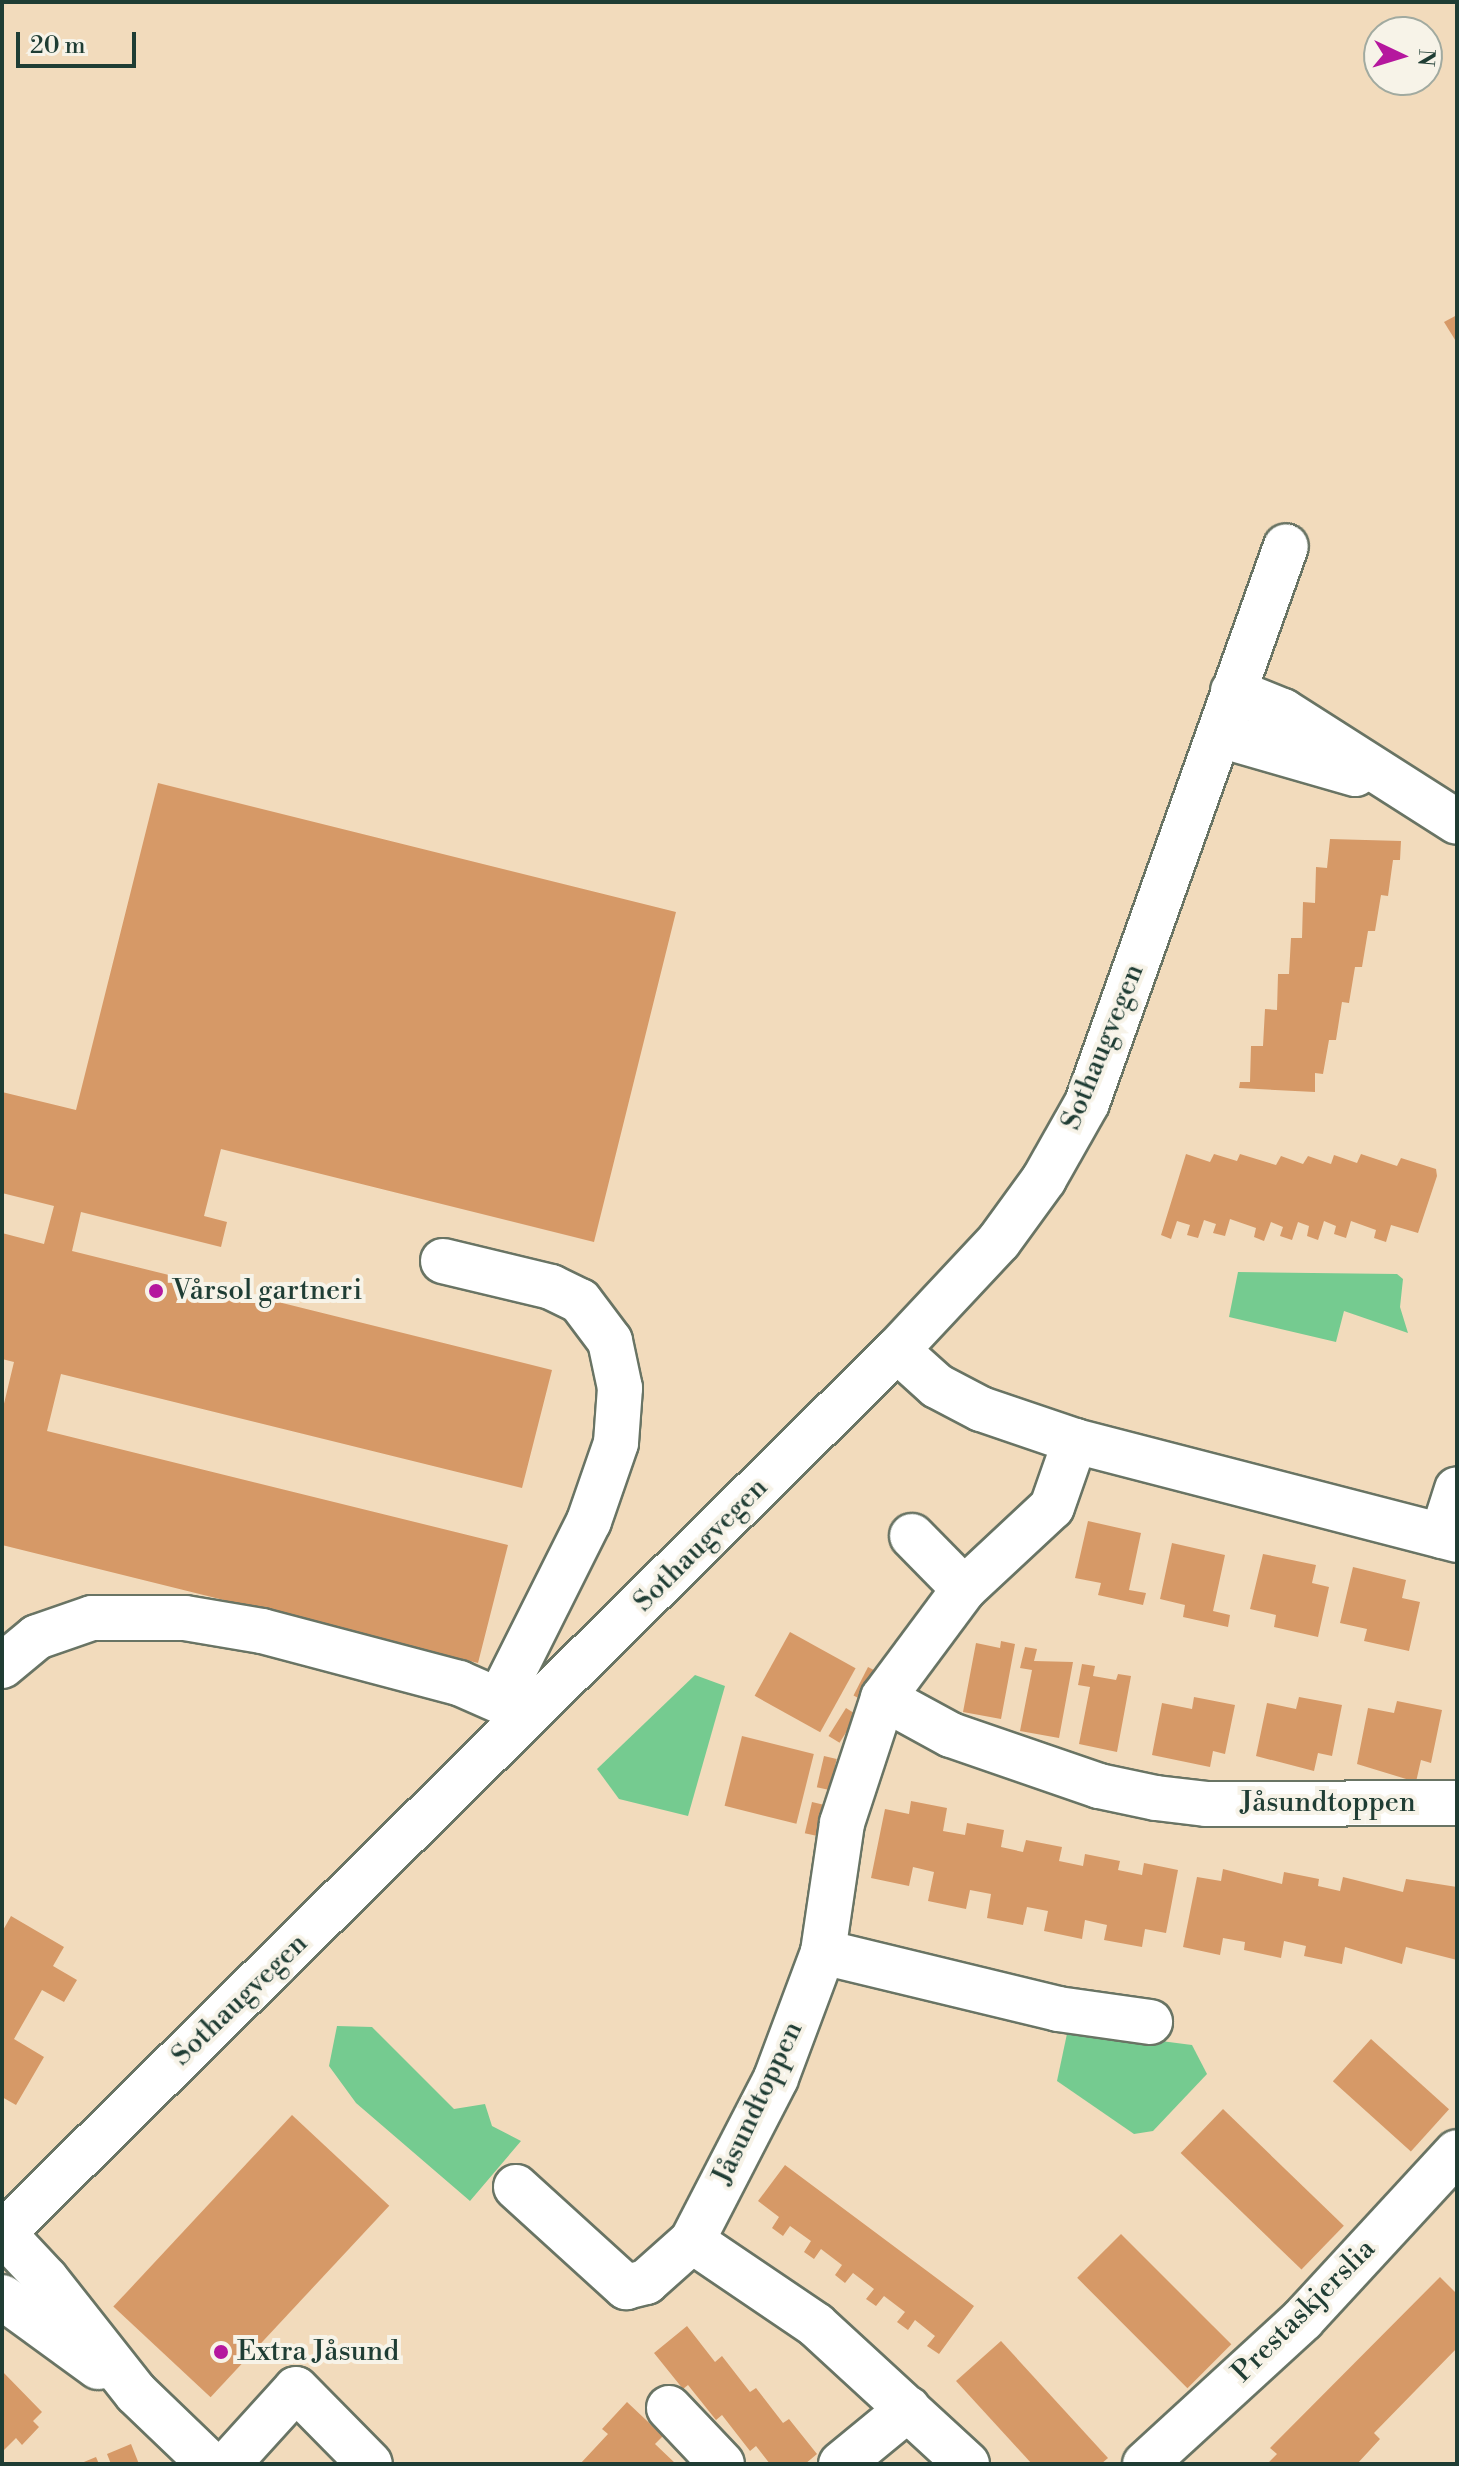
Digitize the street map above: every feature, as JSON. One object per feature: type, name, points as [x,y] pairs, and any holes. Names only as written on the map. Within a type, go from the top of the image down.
[{"type":"street","name":"Sothaugvegen","points":[[2,2233],[516,1706],[897,1350],[999,1241],[1044,1179],[1087,1103],[1286,546]]},
{"type":"street","points":[[1233,691],[1283,711],[1457,822]]},
{"type":"street","points":[[1220,735],[1399,787]]},
{"type":"street","points":[[2,1666],[37,1637],[70,1624],[121,1615],[185,1618],[262,1631],[516,1706],[589,1521],[616,1443],[620,1388],[610,1341],[580,1301],[551,1287],[443,1261]]},
{"type":"street","points":[[897,1350],[937,1386],[981,1409],[1075,1441],[1450,1538],[1457,1489]]},
{"type":"street","name":"Jåsundtoppen","points":[[692,2241],[776,2078],[823,1952],[842,1823],[883,1698],[964,1589],[1052,1507],[1075,1441]]},
{"type":"street","points":[[912,1536],[964,1589]]},
{"type":"street","name":"Jåsundtoppen","points":[[883,1698],[951,1735],[1099,1786],[1156,1798],[1206,1804],[1457,1803]]},
{"type":"street","points":[[823,1952],[1058,2009],[1150,2022]]},
{"type":"street","name":"Prestaskjerslia","points":[[1145,2464],[1303,2319],[1457,2152]]},
{"type":"street","points":[[516,2187],[626,2287],[646,2282],[692,2241],[816,2325],[967,2464]]},
{"type":"street","points":[[2,2233],[136,2393],[210,2464]]},
{"type":"street","points":[[2,2297],[136,2393]]},
{"type":"street","points":[[228,2464],[296,2389],[370,2464]]},
{"type":"street","points":[[669,2408],[722,2464]]},
{"type":"street","points":[[841,2464],[908,2409]]},
{"type":"green space","points":[[1238,1272],[1397,1274],[1403,1279],[1400,1307],[1408,1333],[1344,1311],[1336,1342],[1229,1317]]},
{"type":"green space","points":[[695,1675],[725,1686],[688,1816],[619,1799],[597,1769]]},
{"type":"green space","points":[[337,2026],[372,2027],[454,2109],[485,2104],[492,2126],[521,2141],[470,2201],[356,2103],[329,2066]]},
{"type":"green space","points":[[1068,2029],[1192,2045],[1207,2074],[1153,2131],[1134,2134],[1057,2081]]},
{"type":"building","points":[[1457,315],[1457,343],[1444,322]]},
{"type":"building","points":[[158,783],[676,912],[594,1242],[221,1149],[204,1216],[227,1222],[221,1247],[81,1212],[72,1251],[552,1370],[522,1488],[61,1374],[47,1431],[508,1545],[478,1663],[2,1545],[2,1412],[14,1362],[2,1359],[2,1233],[44,1244],[54,1206],[2,1193],[2,1092],[76,1110]]},
{"type":"building","points":[[1330,839],[1401,841],[1400,860],[1393,860],[1388,896],[1381,895],[1375,931],[1368,931],[1362,967],[1355,967],[1349,1003],[1342,1002],[1336,1040],[1329,1040],[1323,1074],[1315,1073],[1315,1092],[1239,1088],[1240,1082],[1250,1082],[1251,1046],[1263,1046],[1265,1009],[1277,1010],[1278,974],[1289,974],[1291,938],[1302,938],[1303,902],[1315,903],[1316,867],[1327,868]]},
{"type":"building","points":[[1186,1154],[1210,1162],[1214,1154],[1237,1161],[1240,1154],[1276,1165],[1281,1156],[1303,1164],[1308,1156],[1331,1164],[1334,1155],[1357,1163],[1361,1154],[1397,1166],[1401,1158],[1436,1169],[1437,1176],[1418,1233],[1391,1225],[1386,1242],[1374,1238],[1376,1230],[1351,1221],[1346,1238],[1334,1234],[1336,1226],[1324,1221],[1318,1240],[1307,1236],[1309,1226],[1298,1222],[1292,1240],[1280,1236],[1283,1227],[1271,1222],[1264,1241],[1254,1237],[1256,1228],[1230,1219],[1225,1236],[1213,1233],[1216,1224],[1204,1220],[1198,1238],[1187,1235],[1190,1225],[1177,1221],[1171,1239],[1161,1235]]},
{"type":"building","points":[[1088,1521],[1141,1533],[1129,1590],[1146,1593],[1143,1605],[1098,1595],[1101,1583],[1075,1578]]},
{"type":"building","points":[[1172,1543],[1225,1555],[1213,1611],[1230,1615],[1228,1627],[1183,1617],[1185,1605],[1160,1599]]},
{"type":"building","points":[[1263,1554],[1316,1565],[1312,1583],[1329,1587],[1318,1637],[1274,1627],[1276,1615],[1250,1609]]},
{"type":"building","points":[[1353,1567],[1406,1580],[1402,1598],[1420,1602],[1409,1651],[1364,1641],[1367,1629],[1340,1623]]},
{"type":"building","points":[[790,1632],[856,1668],[820,1732],[755,1696]]},
{"type":"building","points":[[1001,1641],[1015,1644],[1001,1719],[963,1712],[976,1643],[1000,1648]]},
{"type":"building","points":[[1025,1647],[1037,1649],[1034,1661],[1073,1662],[1059,1738],[1020,1731],[1032,1670],[1020,1668]]},
{"type":"building","points":[[1082,1664],[1095,1666],[1093,1676],[1116,1680],[1118,1674],[1131,1676],[1117,1752],[1079,1744],[1090,1687],[1078,1685]]},
{"type":"building","points":[[868,1667],[880,1673],[865,1701],[853,1696]]},
{"type":"building","points":[[1194,1697],[1235,1705],[1225,1754],[1213,1751],[1210,1767],[1152,1755],[1162,1703],[1192,1709]]},
{"type":"building","points":[[1299,1697],[1342,1705],[1332,1756],[1318,1753],[1314,1771],[1256,1756],[1267,1703],[1296,1709]]},
{"type":"building","points":[[1397,1701],[1442,1710],[1431,1763],[1421,1760],[1416,1782],[1357,1764],[1368,1708],[1394,1713]]},
{"type":"building","points":[[846,1708],[857,1715],[840,1743],[829,1736]]},
{"type":"building","points":[[742,1736],[814,1754],[796,1824],[725,1806]]},
{"type":"building","points":[[824,1756],[837,1759],[829,1790],[817,1787]]},
{"type":"building","points":[[911,1801],[947,1808],[943,1831],[965,1835],[967,1823],[1004,1830],[1001,1847],[1023,1852],[1026,1840],[1062,1847],[1059,1861],[1083,1866],[1085,1854],[1120,1861],[1118,1870],[1142,1875],[1144,1863],[1178,1870],[1166,1933],[1145,1929],[1142,1947],[1104,1940],[1107,1925],[1085,1920],[1082,1939],[1044,1931],[1048,1911],[1027,1907],[1023,1925],[987,1918],[991,1894],[970,1890],[966,1909],[928,1901],[934,1872],[913,1867],[909,1886],[871,1878],[885,1809],[909,1814]]},
{"type":"building","points":[[812,1802],[825,1805],[817,1836],[805,1833]]},
{"type":"building","points":[[1223,1869],[1282,1884],[1284,1872],[1319,1879],[1318,1886],[1340,1891],[1343,1877],[1403,1892],[1406,1879],[1457,1887],[1457,1960],[1406,1947],[1402,1964],[1345,1947],[1342,1964],[1304,1956],[1306,1946],[1284,1941],[1281,1958],[1244,1950],[1245,1942],[1223,1938],[1220,1955],[1183,1947],[1197,1877],[1221,1881]]},
{"type":"building","points":[[11,1916],[64,1947],[53,1966],[77,1980],[64,2002],[42,1990],[14,2039],[44,2057],[16,2105],[2,2097],[2,1932]]},
{"type":"building","points":[[1371,2039],[1449,2109],[1411,2152],[1333,2081]]},
{"type":"building","points":[[1223,2109],[1344,2226],[1301,2270],[1181,2153]]},
{"type":"building","points":[[292,2115],[389,2206],[211,2397],[113,2307]]},
{"type":"building","points":[[785,2165],[974,2306],[939,2354],[927,2346],[935,2336],[915,2320],[908,2330],[897,2322],[905,2312],[884,2296],[876,2306],[866,2299],[874,2289],[853,2273],[845,2283],[835,2275],[842,2265],[821,2249],[814,2259],[804,2252],[811,2241],[790,2226],[783,2236],[772,2228],[779,2217],[758,2201]]},
{"type":"building","points":[[1121,2234],[1231,2344],[1187,2388],[1077,2278]]},
{"type":"building","points":[[1440,2277],[1457,2294],[1457,2348],[1374,2433],[1380,2439],[1357,2464],[1267,2464],[1277,2454],[1270,2448]]},
{"type":"building","points":[[687,2326],[715,2362],[722,2356],[750,2392],[756,2388],[783,2423],[789,2419],[817,2454],[805,2464],[770,2464],[756,2446],[750,2451],[722,2415],[716,2420],[688,2385],[683,2389],[654,2353]]},
{"type":"building","points":[[1001,2341],[1108,2458],[1101,2464],[1032,2464],[956,2381]]},
{"type":"building","points":[[2,2371],[42,2412],[33,2421],[39,2427],[22,2445],[16,2438],[2,2452]]},
{"type":"building","points":[[627,2402],[663,2436],[655,2444],[676,2464],[580,2464],[608,2434],[602,2429]]},
{"type":"building","points":[[131,2444],[139,2464],[111,2464],[107,2454]]},
{"type":"building","points":[[96,2457],[99,2464],[79,2464]]},
{"type":"place","name":"Vårsol gartneri","points":[[156,1291]]},
{"type":"place","name":"Extra Jåsund","points":[[221,2352]]}]
